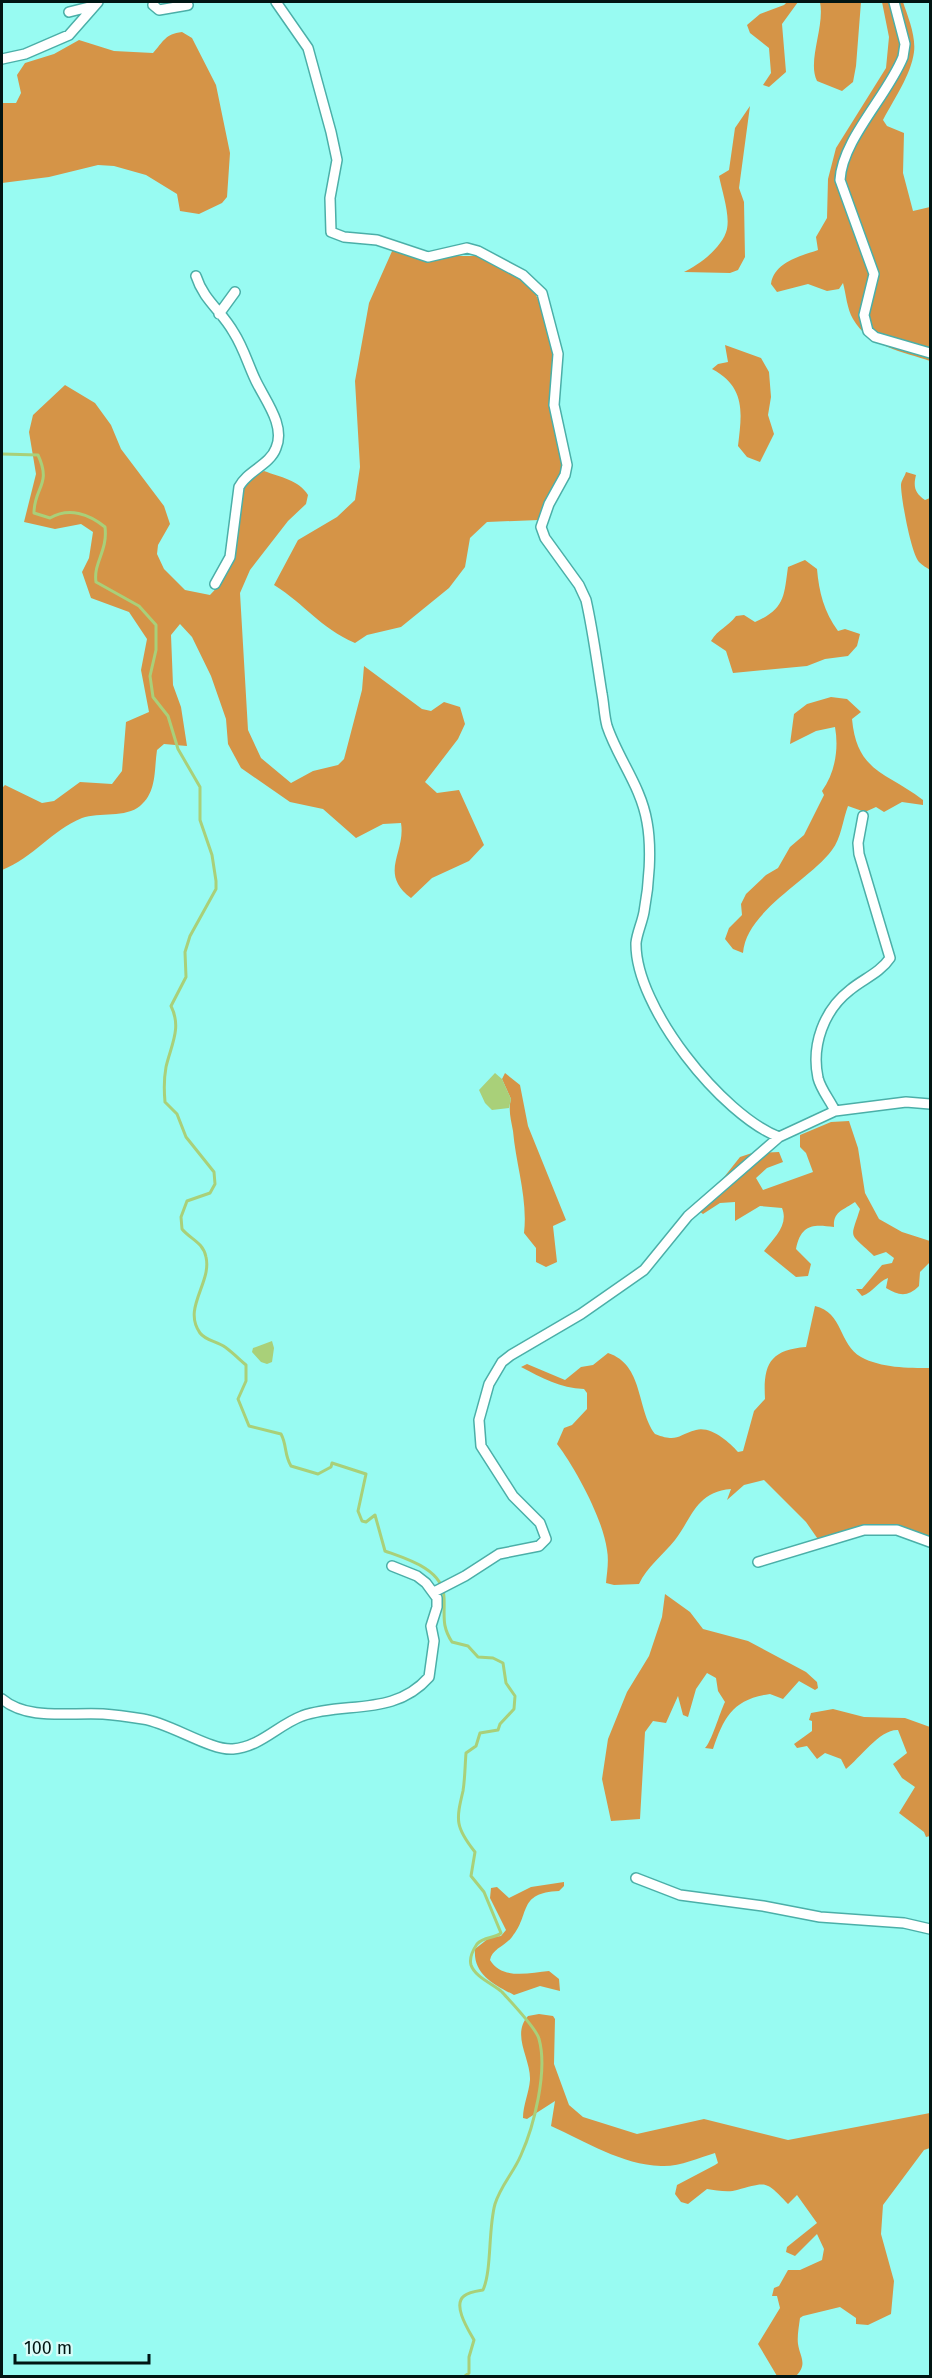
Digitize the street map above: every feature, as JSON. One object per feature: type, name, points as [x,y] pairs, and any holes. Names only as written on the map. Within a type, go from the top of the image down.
[{"type":"street","points":[[154,2],[155,8],[159,10],[188,5]]},
{"type":"street","points":[[276,2],[308,48],[331,132],[337,160],[330,198],[331,232],[344,237],[377,240],[422,256],[467,248],[478,251],[523,275],[542,293],[558,354],[554,405],[567,465],[565,475],[549,504],[542,527],[550,546],[579,585],[586,600],[607,726],[633,777],[647,820],[649,846],[644,911],[636,940],[646,988],[661,1020],[694,1066],[747,1120],[779,1137]]},
{"type":"street","points":[[894,2],[905,44],[903,57],[840,168],[840,180],[874,273],[864,315],[868,331],[875,337],[930,353]]},
{"type":"street","points":[[69,12],[97,3]]},
{"type":"street","points":[[2,59],[25,54],[69,35],[97,3]]},
{"type":"street","points":[[195,276],[205,297],[234,332],[273,414],[279,434],[276,448],[269,458],[244,477],[239,487],[230,557],[215,584]]},
{"type":"street","points":[[219,314],[235,292]]},
{"type":"street","points":[[836,1111],[819,1079],[817,1053],[824,1022],[848,991],[879,971],[890,958],[859,854],[858,843],[863,816]]},
{"type":"street","points":[[2,1699],[10,1706],[23,1710],[104,1714],[147,1719],[209,1744],[237,1749],[269,1737],[289,1721],[305,1715],[329,1710],[377,1706],[403,1695],[425,1681],[433,1662],[431,1626],[440,1589],[499,1554],[539,1546],[546,1539],[540,1523],[513,1496],[491,1464],[479,1438],[478,1420],[484,1397],[502,1362],[581,1314],[644,1270],[688,1216],[779,1137],[836,1111],[906,1102],[930,1104]]},
{"type":"street","points":[[758,1562],[864,1530],[897,1530],[930,1542]]},
{"type":"street","points":[[392,1566],[440,1589]]},
{"type":"street","points":[[636,1878],[680,1895],[763,1906],[819,1917],[904,1923],[930,1929]]},
{"type":"shaded area","points":[[787,2],[798,2],[782,24],[786,72],[769,87],[763,85],[771,73],[769,48],[750,33],[747,25],[760,14]]},
{"type":"shaded area","points":[[820,2],[861,2],[853,82],[842,91],[817,81],[814,73],[821,12]]},
{"type":"shaded area","points":[[882,2],[903,2],[914,40],[914,52],[909,69],[902,87],[883,120],[887,126],[904,133],[903,173],[913,211],[930,207],[930,361],[887,347],[868,336],[851,315],[843,283],[839,289],[827,291],[808,284],[777,292],[771,284],[773,276],[783,265],[818,250],[816,237],[827,218],[828,179],[836,148],[886,68],[889,37]]},
{"type":"shaded area","points":[[182,32],[192,38],[216,85],[230,153],[227,197],[222,203],[199,214],[180,211],[177,194],[146,175],[114,166],[98,165],[49,177],[2,183],[2,103],[16,103],[21,93],[17,75],[25,63],[54,54],[79,40],[114,51],[153,53],[168,37]]},
{"type":"shaded area","points":[[750,106],[739,188],[744,202],[745,257],[738,270],[730,273],[684,272],[710,255],[725,236],[727,216],[719,176],[729,170],[735,128]]},
{"type":"shaded area","points":[[393,249],[445,256],[477,256],[524,279],[533,288],[546,318],[555,353],[563,470],[539,520],[487,522],[470,538],[465,567],[449,588],[401,627],[367,635],[355,643],[322,623],[274,585],[298,540],[337,517],[355,500],[360,467],[355,381],[369,303]]},
{"type":"shaded area","points":[[725,345],[761,358],[769,372],[771,397],[768,415],[774,434],[760,462],[747,457],[738,446],[740,412],[736,393],[723,376],[712,369],[718,364],[728,362]]},
{"type":"shaded area","points":[[65,385],[95,403],[111,425],[121,449],[164,506],[170,524],[158,545],[157,554],[164,569],[185,590],[210,595],[221,581],[227,565],[235,511],[240,495],[249,482],[264,471],[289,480],[304,490],[308,495],[306,504],[288,521],[250,570],[240,593],[248,730],[261,758],[291,783],[313,771],[338,765],[344,759],[362,690],[364,666],[422,709],[431,711],[444,702],[460,707],[465,724],[458,739],[425,782],[437,793],[459,790],[484,845],[469,861],[432,878],[411,898],[401,889],[396,880],[396,862],[402,834],[401,823],[383,824],[356,838],[323,809],[290,802],[241,768],[228,744],[226,719],[211,676],[192,637],[180,624],[171,635],[173,685],[181,707],[187,746],[164,744],[157,750],[152,787],[140,806],[127,812],[96,815],[71,823],[13,865],[2,870],[2,788],[5,785],[42,803],[54,801],[80,782],[112,784],[122,771],[126,722],[149,712],[141,670],[147,639],[129,612],[91,598],[82,572],[89,558],[93,532],[81,524],[55,529],[24,522],[36,474],[29,432],[33,415]]},
{"type":"shaded area","points":[[906,472],[916,475],[915,486],[919,495],[925,500],[930,498],[930,570],[919,562],[910,537],[901,485]]},
{"type":"shaded area","points":[[805,560],[817,569],[823,601],[833,624],[838,631],[845,629],[860,634],[857,646],[848,656],[825,659],[807,666],[733,673],[726,651],[711,641],[736,616],[744,615],[755,622],[778,607],[784,594],[788,567]]},
{"type":"shaded area","points":[[831,697],[847,699],[861,712],[852,719],[855,737],[867,761],[923,800],[923,805],[902,802],[884,812],[876,807],[865,812],[848,806],[840,835],[832,850],[822,862],[766,910],[747,938],[743,953],[733,949],[725,939],[729,928],[742,915],[741,904],[746,894],[766,875],[778,868],[790,847],[804,835],[824,795],[822,791],[830,777],[835,760],[835,727],[816,731],[790,744],[794,714],[807,704]]},
{"type":"shaded area","points":[[495,1073],[502,1079],[511,1099],[509,1108],[492,1110],[485,1103],[479,1090]]},
{"type":"shaded area","points":[[505,1073],[520,1085],[528,1126],[566,1220],[553,1226],[557,1262],[546,1267],[536,1262],[536,1248],[524,1233],[521,1182],[510,1115],[511,1099],[502,1079]]},
{"type":"shaded area","points":[[849,1121],[858,1148],[865,1193],[879,1219],[902,1232],[930,1241],[930,1262],[920,1272],[919,1286],[907,1294],[895,1293],[886,1288],[888,1278],[862,1296],[856,1289],[862,1289],[882,1265],[892,1263],[894,1258],[886,1252],[874,1256],[856,1239],[853,1231],[860,1209],[855,1202],[837,1214],[834,1227],[814,1226],[805,1230],[801,1235],[796,1249],[811,1264],[808,1276],[796,1277],[764,1251],[782,1226],[784,1214],[782,1208],[760,1206],[735,1221],[735,1202],[720,1203],[703,1214],[695,1208],[717,1186],[740,1157],[752,1153],[779,1152],[783,1162],[767,1168],[756,1178],[763,1190],[813,1172],[806,1153],[800,1147],[800,1135],[831,1122]]},
{"type":"shaded area","points":[[815,1306],[831,1315],[848,1345],[861,1357],[886,1365],[930,1368],[930,1544],[900,1534],[876,1532],[864,1533],[822,1545],[806,1522],[764,1480],[744,1485],[727,1500],[731,1489],[719,1491],[702,1501],[675,1540],[639,1584],[606,1583],[608,1554],[600,1524],[580,1480],[557,1444],[564,1428],[572,1425],[587,1409],[587,1393],[584,1389],[544,1379],[521,1367],[527,1364],[565,1380],[581,1367],[593,1365],[608,1353],[620,1359],[634,1377],[649,1424],[655,1434],[673,1438],[696,1430],[708,1430],[725,1440],[738,1452],[743,1451],[754,1411],[765,1399],[766,1377],[771,1361],[784,1351],[806,1347]]},
{"type":"shaded area","points":[[272,1341],[274,1348],[272,1362],[267,1364],[261,1362],[252,1352],[253,1348]]},
{"type":"shaded area","points":[[665,1594],[690,1612],[703,1629],[748,1641],[806,1672],[817,1682],[818,1688],[815,1690],[799,1681],[783,1699],[770,1694],[747,1700],[732,1711],[726,1719],[713,1749],[705,1748],[725,1702],[718,1691],[716,1678],[707,1673],[696,1689],[688,1717],[683,1715],[678,1696],[666,1723],[653,1721],[645,1732],[640,1819],[611,1821],[602,1779],[608,1739],[627,1692],[649,1656],[662,1617]]},
{"type":"shaded area","points":[[833,1709],[864,1717],[905,1718],[930,1727],[930,1836],[926,1837],[924,1832],[899,1813],[915,1787],[902,1778],[893,1764],[907,1753],[898,1730],[884,1734],[877,1739],[846,1769],[841,1759],[825,1753],[817,1759],[807,1746],[797,1748],[794,1744],[812,1731],[812,1721],[809,1720],[811,1713]]},
{"type":"shaded area","points":[[564,1882],[564,1886],[559,1891],[546,1893],[531,1900],[518,1929],[493,1953],[490,1960],[495,1966],[509,1973],[549,1971],[559,1979],[560,1991],[540,1986],[514,1995],[486,1977],[481,1972],[475,1958],[475,1949],[489,1938],[501,1936],[506,1930],[490,1898],[491,1888],[497,1887],[509,1898],[531,1887]]},
{"type":"shaded area","points":[[539,2014],[553,2016],[555,2019],[554,2064],[569,2105],[583,2117],[637,2134],[704,2119],[788,2140],[930,2113],[930,2148],[924,2150],[883,2205],[881,2234],[894,2281],[891,2314],[868,2325],[856,2324],[856,2318],[840,2307],[803,2316],[800,2318],[798,2338],[802,2368],[796,2376],[777,2376],[758,2344],[780,2308],[777,2296],[772,2296],[774,2288],[779,2286],[788,2270],[800,2270],[822,2260],[824,2249],[817,2234],[795,2256],[786,2252],[787,2247],[817,2223],[797,2195],[788,2204],[765,2185],[754,2185],[733,2191],[707,2189],[688,2204],[681,2202],[675,2194],[677,2185],[718,2163],[715,2153],[675,2165],[646,2165],[618,2157],[551,2126],[555,2101],[527,2119],[523,2118],[530,2072],[521,2031],[528,2016]]},
{"type":"waterway","points":[[2,454],[38,455],[42,465],[43,480],[34,513],[50,518],[64,513],[79,514],[105,527],[96,582],[139,606],[156,625],[156,650],[150,676],[153,697],[168,716],[178,749],[200,787],[200,820],[212,855],[216,889],[190,936],[185,952],[186,977],[171,1006],[176,1029],[166,1067],[164,1085],[165,1102],[177,1114],[186,1137],[214,1172],[215,1184],[210,1193],[187,1201],[181,1217],[182,1229],[199,1244],[206,1257],[207,1267],[194,1314],[195,1324],[202,1336],[219,1343],[246,1365],[246,1381],[238,1399],[249,1426],[281,1434],[291,1466],[318,1474],[331,1467],[332,1463],[366,1474],[358,1511],[362,1521],[366,1522],[375,1515],[385,1551],[431,1572],[442,1587],[445,1625],[452,1642],[468,1646],[478,1657],[493,1658],[503,1663],[506,1683],[515,1696],[514,1709],[500,1724],[498,1730],[480,1733],[476,1746],[466,1753],[464,1786],[458,1816],[464,1836],[475,1852],[471,1876],[484,1892],[501,1933],[477,1944],[471,1957],[471,1965],[480,1977],[502,1992],[537,2034],[541,2052],[541,2082],[535,2114],[526,2143],[495,2204],[486,2282],[483,2290],[468,2294],[461,2300],[461,2312],[474,2340],[469,2357],[469,2373],[465,2376]]}]
